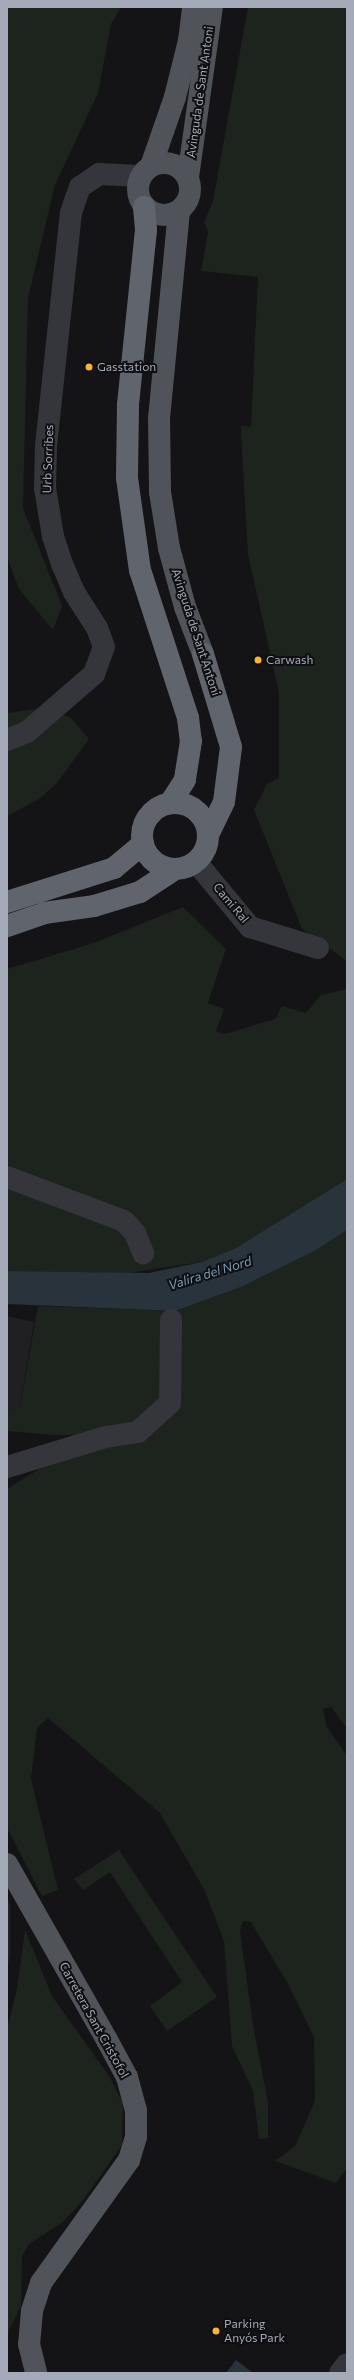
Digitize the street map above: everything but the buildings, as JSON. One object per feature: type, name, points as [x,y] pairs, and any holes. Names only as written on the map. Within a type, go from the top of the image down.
[{"type":"highway","points":[[144,207],[146,230],[128,405],[127,478],[140,570],[188,718],[191,741],[185,780],[170,803]]},
{"type":"highway","name":"Avinguda de Sant Antoni","points":[[203,654],[231,747],[229,780],[224,802],[209,833]]},
{"type":"highway","points":[[7,926],[44,913],[94,906],[140,892],[175,869],[196,862],[206,849],[209,833],[206,822],[196,810],[181,803],[170,803],[159,806],[147,818],[142,833],[143,844],[151,858],[164,868],[175,869]]},
{"type":"highway","points":[[7,902],[114,868],[143,844]]},
{"type":"main road","name":"Avinguda de Sant Antoni","points":[[146,171],[175,97],[189,41],[193,7]]},
{"type":"main road","name":"Avinguda de Sant Antoni","points":[[188,177],[212,7]]},
{"type":"main road","points":[[171,164],[183,171],[188,177],[190,196],[179,211],[161,216],[144,207],[137,188],[146,171],[171,164]]},
{"type":"main road","name":"Avinguda de Sant Antoni","points":[[179,211],[159,418],[160,492],[169,548],[185,607],[203,654]]},
{"type":"main road","name":"Carretera Sant Cristofol","points":[[7,1864],[114,2053],[127,2078],[136,2110],[136,2137],[129,2160],[41,2283],[32,2311],[29,2344],[36,2373]]},
{"type":"street","name":"Urb Sorribes","points":[[7,740],[27,732],[94,674],[104,646],[98,628],[74,592],[62,564],[53,536],[45,488],[46,446],[71,213],[80,187],[99,174],[146,171]]},
{"type":"street","name":"Cami Ral","points":[[196,862],[250,927],[318,948]]},
{"type":"street","points":[[7,1177],[124,1221],[135,1233],[143,1253]]},
{"type":"street","points":[[7,1467],[106,1438],[138,1432],[170,1403],[170,1320]]},
{"type":"street","points":[[340,2373],[347,2364]]},
{"type":"shaded area","points":[[7,7],[121,7],[111,24],[98,93],[55,185],[28,298],[23,508],[62,606],[53,630],[19,589],[7,557]]},
{"type":"shaded area","points":[[248,7],[347,7],[347,961],[302,929],[254,810],[267,784],[279,778],[279,693],[248,554],[241,433],[241,426],[251,427],[258,277],[201,271],[208,232],[204,222],[213,201]]},
{"type":"shaded area","points":[[36,709],[70,717],[89,739],[57,783],[39,799],[7,816],[7,713]]},
{"type":"shaded area","points":[[183,907],[226,949],[208,1003],[224,1009],[216,1031],[225,1034],[275,1019],[282,1006],[306,1013],[321,995],[347,989],[347,1179],[236,1248],[202,1262],[128,1273],[7,1271],[7,969],[94,943]]},
{"type":"shaded area","points":[[347,1230],[347,1728],[331,1707],[323,1709],[327,1727],[347,1756],[347,2168],[336,2183],[275,2161],[295,2146],[315,2101],[314,2037],[288,1984],[251,1922],[243,1921],[240,1931],[254,2031],[268,2102],[268,2138],[259,2139],[253,2091],[232,2046],[224,1941],[204,1889],[160,1813],[48,1718],[37,1728],[31,1779],[58,1890],[42,1896],[7,1828],[7,1489],[94,1435],[53,1435],[7,1431],[7,1412],[20,1407],[38,1306],[175,1311],[316,1250]]},
{"type":"shaded area","points":[[7,1316],[34,1322],[19,1411],[7,1415]]},
{"type":"shaded area","points":[[119,1850],[217,1997],[167,2031],[150,2006],[182,1982],[110,1872],[83,1890],[74,1879]]},
{"type":"shaded area","points":[[7,1897],[10,1904],[10,1954],[7,1973]]},
{"type":"shaded area","points":[[25,1930],[52,1996],[109,2076],[123,2103],[122,2145],[84,2199],[63,2222],[29,2244],[22,2256],[21,2306],[9,2330],[7,2346],[7,2029],[17,1989]]},
{"type":"water","name":"Valira del Nord","points":[[347,1179],[347,1230],[316,1250],[243,1286],[175,1311],[7,1304],[7,1271],[149,1273],[202,1262],[236,1248]]},
{"type":"water","points":[[236,2360],[253,2373],[226,2373]]},
{"type":"place","name":"Gasstation","points":[[89,367]]},
{"type":"place","name":"Carwash","points":[[258,660]]},
{"type":"place","name":"Parking Anyós Park","points":[[216,2331]]}]
